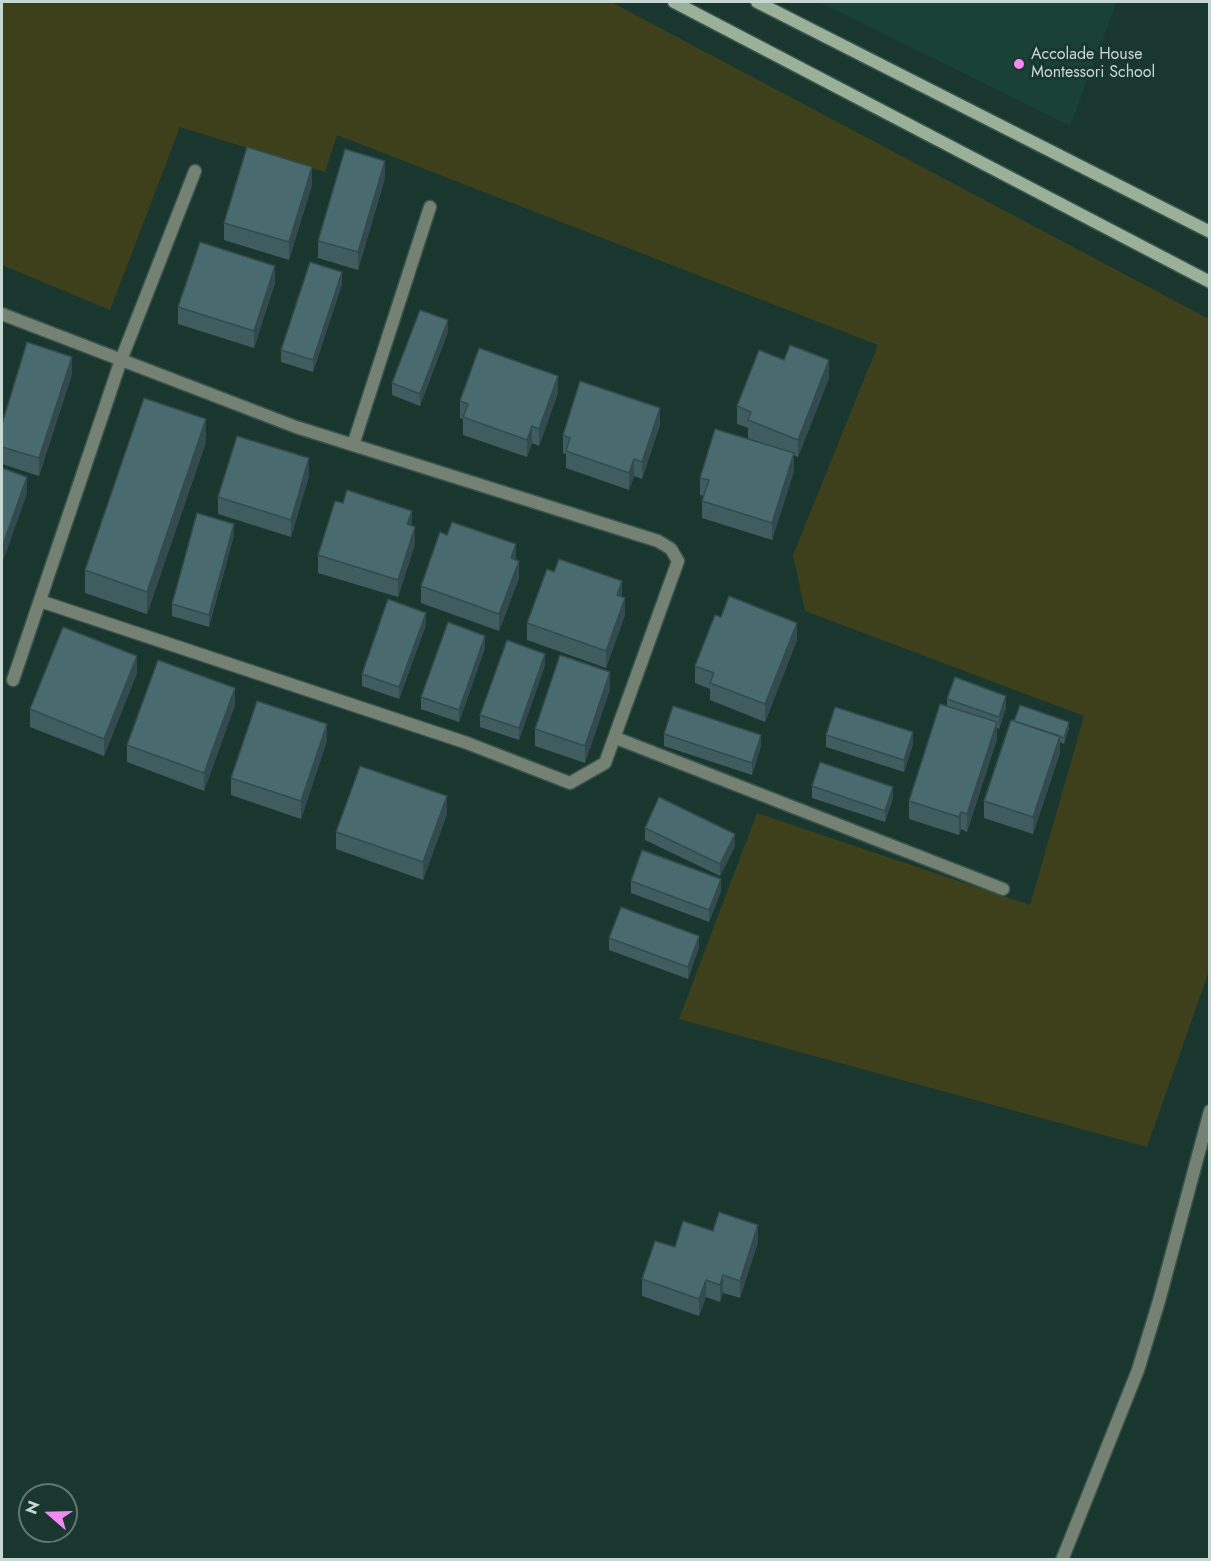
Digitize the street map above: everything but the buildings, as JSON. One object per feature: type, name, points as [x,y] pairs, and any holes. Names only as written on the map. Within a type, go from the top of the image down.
[{"type":"street","points":[[674,2],[1209,282]]},
{"type":"street","points":[[757,2],[1209,232]]},
{"type":"street","points":[[13,681],[121,360],[195,171]]},
{"type":"street","points":[[353,445],[430,207]]},
{"type":"street","points":[[2,314],[296,427],[658,541],[671,549],[678,561],[616,738],[605,763],[570,783],[466,743],[40,600]]},
{"type":"street","points":[[616,738],[1003,889]]},
{"type":"street","points":[[1062,1560],[1138,1370],[1209,1111]]},
{"type":"shaded area","points":[[2,2],[611,2],[1209,319],[1209,971],[1147,1147],[679,1019],[757,813],[1030,905],[1084,716],[805,611],[793,555],[878,345],[337,135],[325,172],[180,127],[110,310],[2,265]]},
{"type":"shaded area","name":"Accolade House Montessori School","points":[[819,2],[1117,2],[1070,126]]},
{"type":"place","name":"Accolade House Montessori School","points":[[1019,64]]}]
